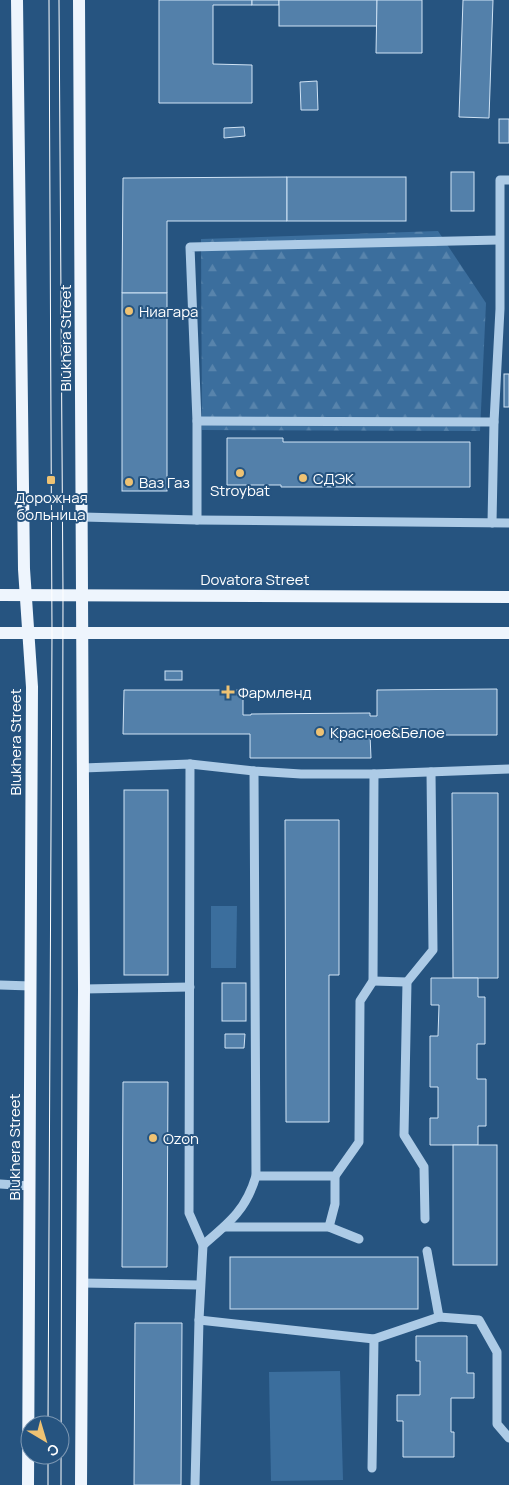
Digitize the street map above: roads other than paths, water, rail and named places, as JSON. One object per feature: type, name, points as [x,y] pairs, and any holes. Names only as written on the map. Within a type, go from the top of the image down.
[{"type":"main road","name":"Blukhera Street","points":[[17,0],[25,596],[32,688],[28,1485]]},
{"type":"main road","name":"Blukhera Street","points":[[79,0],[84,989],[81,1485]]},
{"type":"main road","name":"Dovatora Street","points":[[0,595],[509,597]]},
{"type":"main road","points":[[0,633],[509,633]]},
{"type":"lane","points":[[492,523],[494,422],[504,309],[499,240],[500,180],[509,180]]},
{"type":"lane","points":[[197,520],[197,422],[190,247],[499,240]]},
{"type":"lane","points":[[197,422],[494,422]]},
{"type":"lane","points":[[83,517],[509,523]]},
{"type":"lane","points":[[83,768],[190,764],[254,772],[302,774],[509,770]]},
{"type":"lane","points":[[190,764],[189,1213],[203,1245],[198,1320],[195,1485]]},
{"type":"lane","points":[[203,1245],[225,1227],[239,1212],[251,1194],[256,1176],[254,772]]},
{"type":"lane","points":[[425,1219],[424,1167],[404,1135],[407,982],[433,950],[431,772]]},
{"type":"lane","points":[[329,1227],[335,1204],[336,1176],[359,1142],[360,1001],[373,980],[374,774]]},
{"type":"lane","points":[[373,980],[407,982]]},
{"type":"lane","points":[[0,985],[31,986]]},
{"type":"lane","points":[[84,989],[190,987]]},
{"type":"lane","points":[[256,1176],[336,1176]]},
{"type":"lane","points":[[0,1184],[30,1186]]},
{"type":"lane","points":[[225,1227],[329,1227],[359,1239]]},
{"type":"lane","points":[[427,1251],[439,1317]]},
{"type":"lane","points":[[82,1283],[200,1285]]},
{"type":"lane","points":[[198,1320],[374,1339],[439,1317],[479,1320],[497,1352],[497,1424],[509,1438]]},
{"type":"lane","points":[[372,1468],[374,1339]]},
{"type":"tram line","points":[[48,1415],[52,633],[49,0]]},
{"type":"tram line","points":[[59,0],[63,595],[61,1485]]},
{"type":"tram line","points":[[48,1465],[48,1485]]},
{"type":"place","name":"Ниагара","points":[[129,311]]},
{"type":"place","name":"Stroybat","points":[[240,473]]},
{"type":"place","name":"СДЭК","points":[[303,478]]},
{"type":"place","name":"Дорожная больница","points":[[51,480]]},
{"type":"place","name":"Ваз Газ","points":[[129,482]]},
{"type":"place","name":"Фармленд","points":[[228,692]]},
{"type":"place","name":"Красное&Белое","points":[[320,732]]},
{"type":"place","name":"Ozon","points":[[153,1138]]}]
